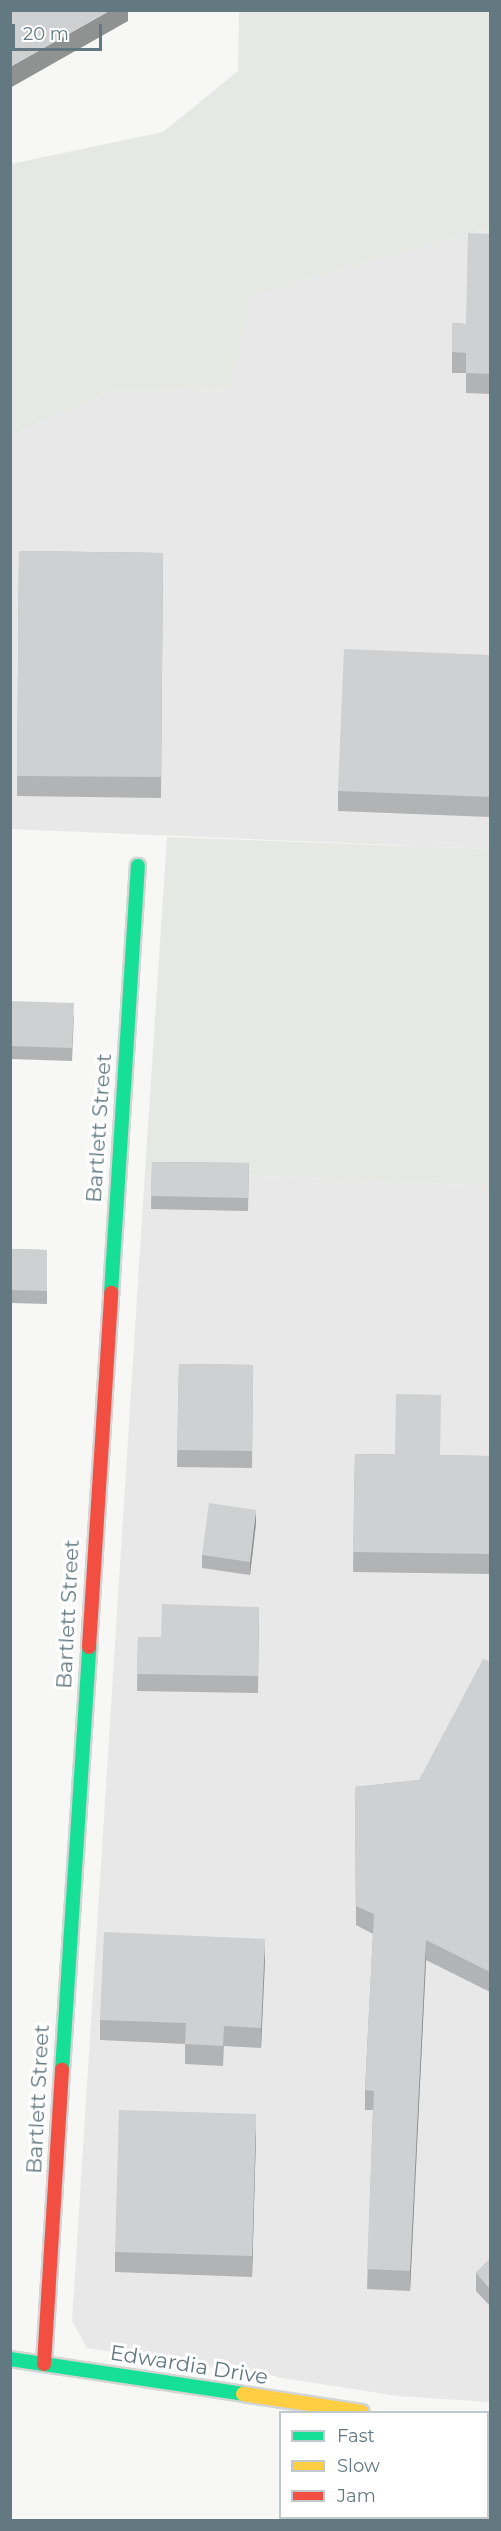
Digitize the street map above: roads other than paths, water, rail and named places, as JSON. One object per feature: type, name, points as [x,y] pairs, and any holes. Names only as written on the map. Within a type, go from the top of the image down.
[{"type":"street","name":"Bartlett Street","points":[[44,2364],[138,866]]},
{"type":"street","name":"Edwardia Drive","points":[[10,2359],[355,2411]]}]
